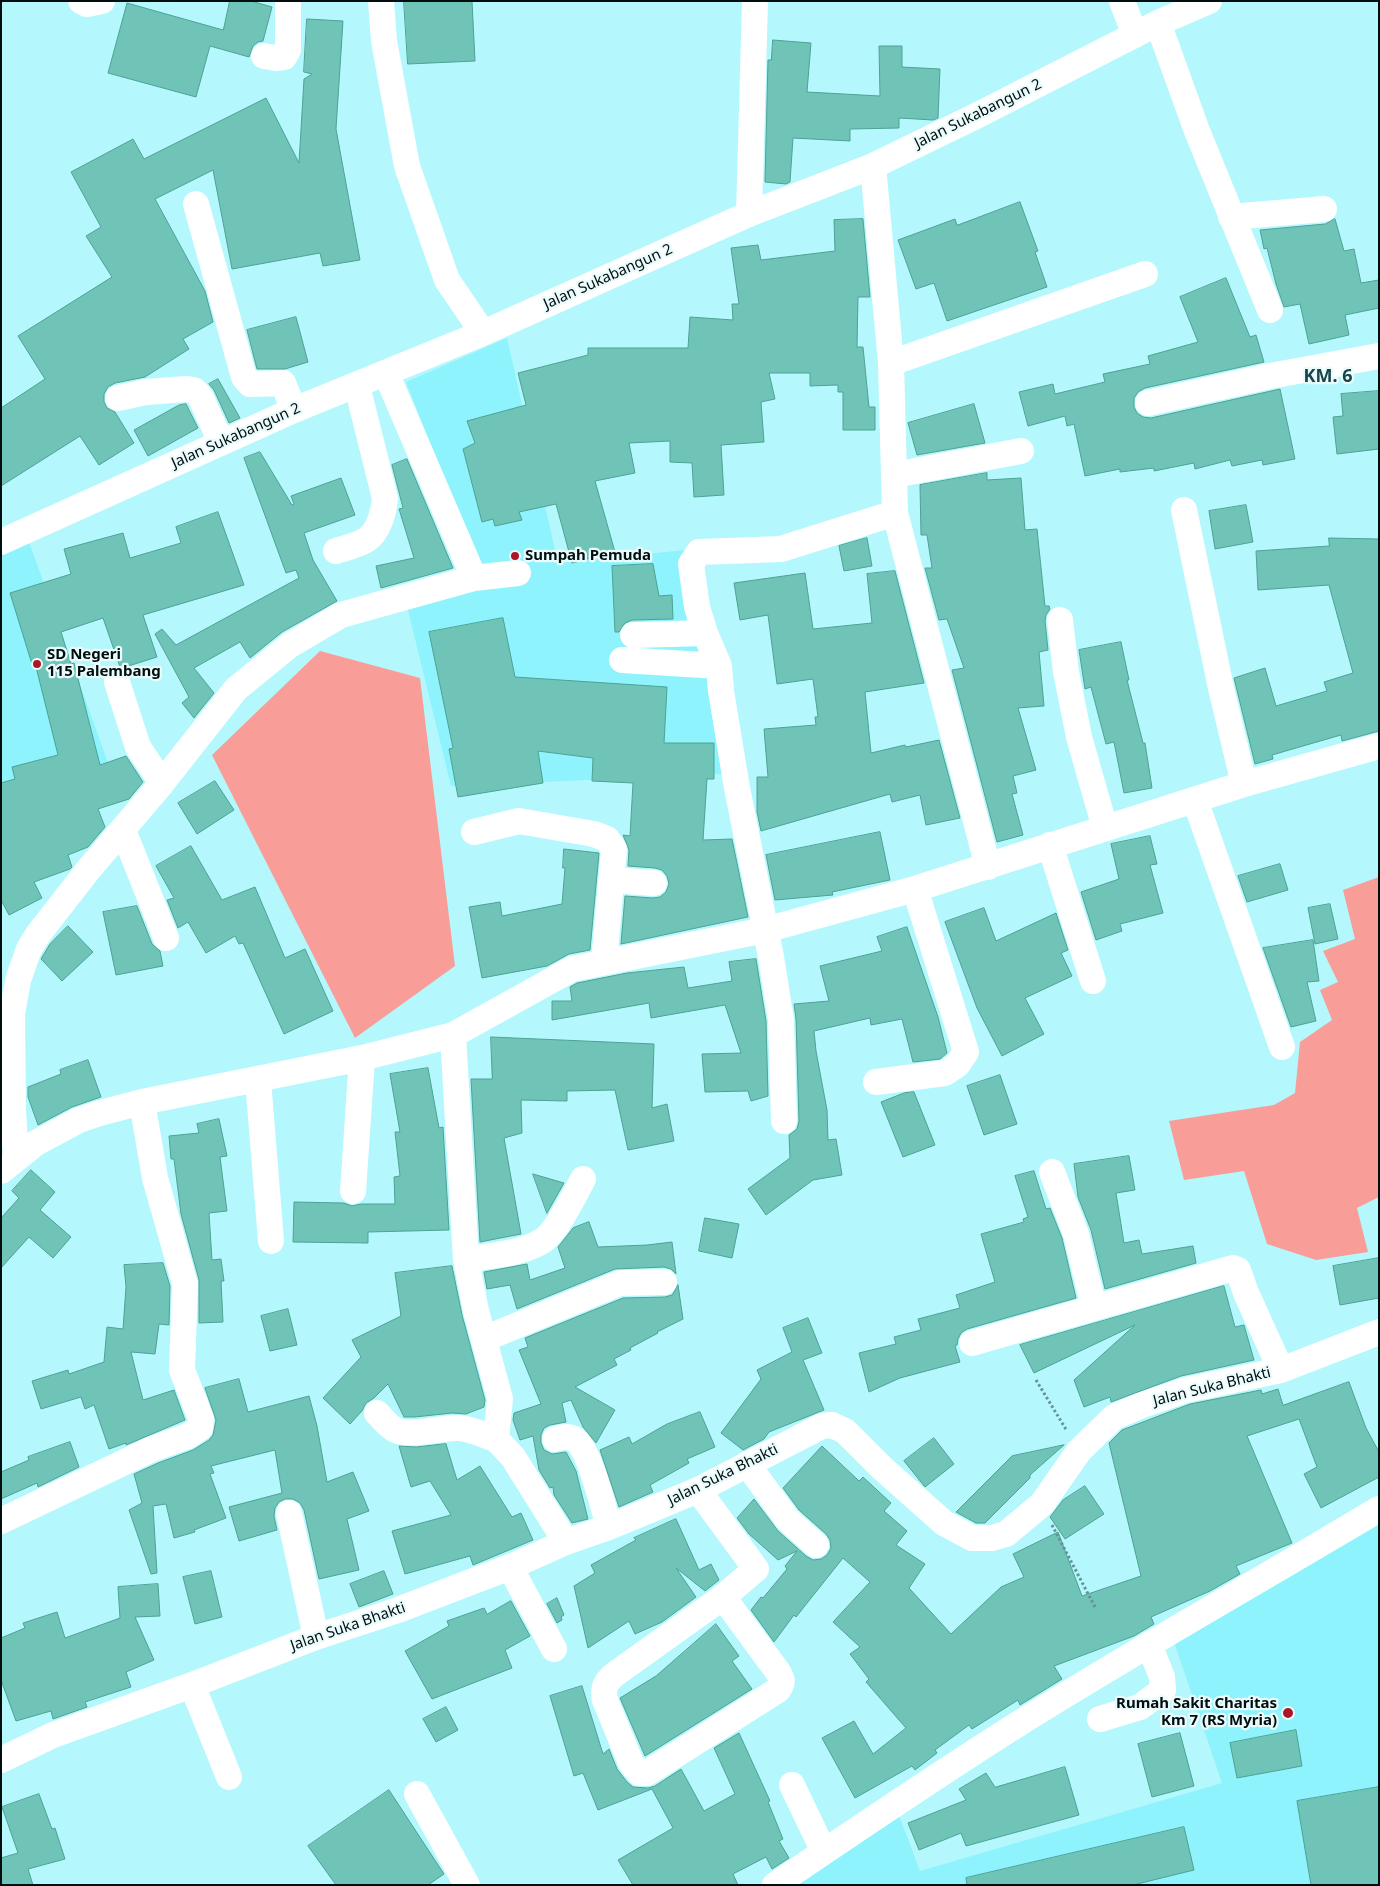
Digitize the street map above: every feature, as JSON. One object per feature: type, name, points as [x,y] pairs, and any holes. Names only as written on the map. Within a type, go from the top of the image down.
[{"type":"street","points":[[81,1],[87,4],[102,1]]},
{"type":"street","points":[[264,56],[284,57],[288,50],[288,1]]},
{"type":"street","points":[[381,1],[384,41],[407,166],[447,280],[483,333]]},
{"type":"street","points":[[749,214],[755,1]]},
{"type":"street","points":[[1122,1],[1135,35]]},
{"type":"street","name":"Jalan Sukabangun 2","points":[[1,542],[294,410],[357,386],[483,333],[749,214],[873,166],[978,115],[1158,23],[1209,1]]},
{"type":"street","points":[[1158,23],[1197,131],[1270,310]]},
{"type":"street","points":[[873,166],[890,363],[895,512],[988,867]]},
{"type":"street","points":[[196,204],[244,377],[250,384],[283,383],[294,410]]},
{"type":"street","points":[[1231,217],[1324,209]]},
{"type":"street","points":[[890,363],[1145,274]]},
{"type":"street","points":[[1148,403],[1270,376],[1379,356]]},
{"type":"street","points":[[386,373],[474,578]]},
{"type":"street","points":[[336,552],[366,541],[372,536],[384,508],[384,498],[357,386]]},
{"type":"street","points":[[118,398],[146,392],[194,390],[200,396],[221,442]]},
{"type":"street","points":[[894,475],[1022,451]]},
{"type":"street","points":[[1184,510],[1221,688],[1244,784]]},
{"type":"street","points":[[784,1121],[781,1020],[771,957],[736,781],[721,691],[719,666],[705,633],[697,607],[691,564],[699,552],[781,549],[895,512]]},
{"type":"street","points":[[9,1165],[12,1110],[6,1016],[23,963],[39,933],[89,869],[162,784],[236,689],[290,645],[341,615],[474,578],[518,573]]},
{"type":"street","points":[[1060,620],[1066,672],[1079,737],[1105,828]]},
{"type":"street","points":[[634,636],[705,633]]},
{"type":"street","points":[[622,660],[719,666]]},
{"type":"street","points":[[117,682],[138,747],[162,784]]},
{"type":"street","points":[[9,1165],[36,1143],[79,1120],[142,1102],[362,1058],[453,1035],[572,969],[765,930],[915,889],[1244,784],[1379,746]]},
{"type":"street","points":[[1195,800],[1282,1047]]},
{"type":"street","points":[[474,832],[519,821],[594,834],[607,839],[614,848],[604,962]]},
{"type":"street","points":[[123,830],[166,938]]},
{"type":"street","points":[[1050,845],[1093,982]]},
{"type":"street","points":[[612,880],[654,883]]},
{"type":"street","points":[[876,1082],[945,1073],[957,1065],[966,1052],[915,889]]},
{"type":"street","points":[[453,1035],[466,1260],[500,1399],[496,1439]]},
{"type":"street","points":[[353,1191],[362,1058]]},
{"type":"street","points":[[258,1080],[271,1240]]},
{"type":"street","points":[[1,1522],[152,1449],[188,1436],[200,1428],[201,1419],[182,1370],[185,1284],[155,1178],[142,1102]]},
{"type":"street","points":[[1052,1172],[1076,1234],[1094,1308]]},
{"type":"street","points":[[466,1260],[520,1250],[546,1238],[565,1212],[583,1179]]},
{"type":"street","points":[[972,1343],[1236,1268],[1281,1370]]},
{"type":"street","points":[[484,1339],[620,1283],[664,1282]]},
{"type":"street","name":"Jalan Suka Bhakti","points":[[1,1760],[54,1735],[192,1685],[316,1637],[398,1610],[510,1567],[566,1542],[609,1528],[698,1490],[822,1426],[832,1425],[845,1430],[882,1468],[944,1523],[972,1538],[992,1538],[1006,1534],[1042,1504],[1079,1451],[1114,1417],[1186,1390],[1281,1370],[1379,1332]]},
{"type":"street","points":[[377,1413],[393,1429],[399,1432],[470,1429],[496,1439],[513,1457],[566,1542]]},
{"type":"street","points":[[555,1439],[573,1438],[588,1458],[609,1528]]},
{"type":"street","points":[[747,1464],[788,1520],[816,1545]]},
{"type":"street","points":[[698,1490],[756,1569],[723,1597],[618,1672],[605,1685],[603,1692],[605,1700],[631,1763],[639,1773],[647,1773],[778,1690],[781,1686],[782,1680],[778,1672],[723,1597]]},
{"type":"street","points":[[775,1885],[1007,1731],[1149,1644],[1379,1509]]},
{"type":"street","points":[[289,1513],[316,1637]]},
{"type":"street","points":[[510,1567],[554,1649]]},
{"type":"street","points":[[1100,1719],[1140,1707],[1163,1690],[1162,1677],[1149,1644]]},
{"type":"street","points":[[192,1685],[229,1777]]},
{"type":"street","points":[[792,1785],[824,1852]]},
{"type":"street","points":[[417,1794],[467,1885]]},
{"type":"path","points":[[1036,1380],[1079,1451]]},
{"type":"path","points":[[1042,1504],[1096,1610]]},
{"type":"shaded area","name":"Sumpah Pemuda","points":[[507,338],[558,563],[685,550],[724,774],[451,786],[406,602],[485,584],[406,382]]},
{"type":"shaded area","name":"SD Negeri 115 Palembang","points":[[28,539],[113,777],[1,819],[1,550]]},
{"type":"shaded area","points":[[320,651],[420,678],[455,966],[355,1038],[212,755]]},
{"type":"shaded area","points":[[1379,877],[1379,1197],[1357,1208],[1368,1252],[1316,1260],[1267,1244],[1244,1171],[1184,1180],[1169,1121],[1274,1105],[1295,1093],[1300,1042],[1332,1020],[1320,990],[1338,982],[1323,951],[1355,939],[1343,890]]},
{"type":"shaded area","name":"Rumah Sakit Charitas Km 7 (RS Myria)","points":[[1379,1525],[1379,1885],[791,1885],[898,1813],[920,1871],[1222,1783],[1174,1642]]},
{"type":"building","points":[[230,1],[251,1],[272,7],[263,41],[253,46],[249,57],[210,46],[196,97],[108,73],[127,3],[223,30]]},
{"type":"building","points":[[404,1],[472,1],[475,61],[408,64]]},
{"type":"building","points":[[307,19],[343,21],[336,129],[360,260],[323,266],[320,253],[232,269],[213,170],[155,199],[205,291],[213,322],[183,339],[189,349],[145,377],[115,383],[108,387],[104,394],[104,402],[107,408],[115,412],[134,443],[99,465],[80,436],[1,486],[1,408],[45,379],[18,336],[112,277],[86,236],[101,227],[71,172],[133,139],[144,159],[266,98],[299,163],[304,79],[312,74],[304,72]]},
{"type":"building","points":[[773,40],[811,43],[807,92],[880,96],[879,46],[902,46],[902,67],[940,69],[938,118],[933,120],[899,118],[899,128],[850,129],[850,141],[793,138],[790,182],[786,184],[765,182],[768,60],[771,60]]},
{"type":"building","points":[[1020,202],[1038,251],[1035,252],[1047,287],[947,321],[934,283],[916,289],[898,240],[955,219],[957,225]]},
{"type":"building","points":[[863,219],[870,297],[858,297],[857,347],[863,347],[869,407],[875,407],[875,430],[843,430],[843,392],[838,392],[838,385],[810,386],[810,373],[769,373],[775,399],[761,402],[764,442],[721,445],[724,495],[694,497],[692,463],[670,462],[670,441],[629,443],[635,473],[595,481],[615,552],[572,563],[556,504],[519,512],[522,520],[495,526],[493,519],[482,522],[463,449],[475,443],[467,421],[526,405],[518,373],[588,355],[588,348],[688,348],[690,317],[733,320],[732,304],[739,304],[731,248],[758,245],[761,260],[835,251],[834,220]]},
{"type":"building","points":[[1335,219],[1344,251],[1354,249],[1361,283],[1379,280],[1379,308],[1345,315],[1349,335],[1309,344],[1300,304],[1284,307],[1267,248],[1264,249],[1260,230],[1325,224]]},
{"type":"building","points":[[1226,278],[1250,337],[1256,335],[1264,362],[1145,388],[1138,392],[1134,398],[1134,407],[1137,413],[1143,417],[1151,418],[1280,389],[1295,459],[1263,465],[1262,460],[1232,466],[1230,460],[1195,469],[1194,463],[1154,471],[1154,468],[1120,472],[1120,469],[1085,476],[1074,424],[1067,426],[1065,416],[1028,426],[1019,392],[1053,384],[1055,394],[1105,382],[1103,374],[1150,364],[1148,356],[1198,342],[1180,297]]},
{"type":"building","points":[[296,317],[308,362],[285,369],[257,369],[247,330]]},
{"type":"building","points":[[218,379],[240,418],[229,423],[214,390],[209,384]]},
{"type":"building","points":[[1379,391],[1379,449],[1337,454],[1333,417],[1343,416],[1341,394]]},
{"type":"building","points":[[186,404],[198,428],[148,456],[134,430],[179,405]]},
{"type":"building","points":[[974,404],[985,443],[917,455],[908,423]]},
{"type":"building","points":[[260,452],[292,505],[294,504],[291,496],[341,478],[355,515],[304,533],[313,560],[337,601],[282,632],[250,658],[240,642],[194,668],[214,693],[194,718],[182,703],[189,697],[155,634],[162,629],[176,645],[299,578],[296,570],[286,573],[244,458]]},
{"type":"building","points":[[407,459],[453,568],[381,588],[376,566],[414,558],[399,509],[403,508],[392,465]]},
{"type":"building","points":[[987,473],[987,480],[1021,478],[1025,530],[1037,529],[1045,606],[1049,606],[1050,609],[1045,621],[1048,650],[1039,652],[1044,706],[1018,708],[1036,770],[1013,776],[1017,793],[1012,794],[1023,835],[997,842],[952,670],[964,668],[947,619],[939,620],[925,568],[932,568],[927,535],[921,535],[920,485]]},
{"type":"building","points":[[1246,505],[1253,542],[1215,549],[1209,511]]},
{"type":"building","points":[[218,512],[244,585],[143,615],[157,657],[120,667],[103,618],[61,632],[71,664],[74,663],[100,765],[126,756],[143,782],[129,799],[98,809],[105,827],[88,847],[68,855],[72,867],[34,882],[42,898],[9,915],[1,900],[1,783],[15,779],[12,767],[58,755],[35,663],[32,664],[10,593],[71,574],[64,549],[123,533],[130,558],[181,543],[176,527]]},
{"type":"building","points":[[867,538],[872,566],[844,571],[839,546]]},
{"type":"building","points":[[1329,538],[1379,539],[1379,731],[1342,741],[1341,735],[1272,755],[1273,759],[1255,764],[1234,678],[1265,668],[1276,706],[1327,691],[1324,682],[1353,673],[1329,585],[1258,590],[1256,551],[1329,546]]},
{"type":"building","points":[[653,564],[659,596],[672,595],[673,619],[632,620],[625,623],[619,632],[615,632],[612,566]]},
{"type":"building","points":[[895,571],[924,683],[865,692],[871,753],[939,740],[960,818],[926,825],[920,795],[892,802],[890,794],[761,831],[757,812],[757,777],[768,777],[764,729],[816,725],[815,717],[818,717],[813,679],[777,684],[768,615],[740,620],[734,583],[805,573],[813,629],[872,623],[867,574]]},
{"type":"building","points":[[503,618],[515,677],[667,687],[664,743],[714,743],[714,779],[707,779],[703,840],[732,839],[748,917],[621,944],[625,896],[660,897],[666,892],[669,884],[667,876],[662,870],[628,866],[629,850],[623,835],[630,836],[633,783],[592,781],[593,758],[538,751],[543,783],[458,797],[449,749],[453,748],[429,632]]},
{"type":"building","points":[[1121,642],[1129,680],[1127,680],[1143,743],[1145,743],[1152,788],[1124,793],[1114,742],[1106,744],[1091,687],[1085,689],[1079,650]]},
{"type":"building","points":[[215,781],[234,810],[197,834],[178,803]]},
{"type":"building","points":[[880,832],[890,880],[832,892],[833,895],[775,900],[766,855]]},
{"type":"building","points":[[1150,836],[1157,864],[1150,865],[1163,913],[1120,924],[1122,931],[1096,940],[1081,892],[1119,879],[1111,844]]},
{"type":"building","points":[[191,846],[222,900],[255,887],[285,958],[305,949],[333,1011],[284,1034],[243,943],[239,944],[235,936],[206,953],[188,922],[178,928],[167,900],[174,898],[156,866]]},
{"type":"building","points":[[564,849],[599,853],[590,950],[569,954],[547,966],[482,978],[469,907],[500,902],[502,916],[562,904],[565,868],[563,868]]},
{"type":"building","points":[[1280,864],[1288,890],[1247,902],[1238,876]]},
{"type":"building","points":[[1330,904],[1338,939],[1315,944],[1308,908]]},
{"type":"building","points":[[137,906],[152,944],[160,951],[163,966],[116,975],[103,912]]},
{"type":"building","points":[[984,908],[996,941],[1056,913],[1068,950],[1061,953],[1072,976],[1025,998],[1044,1034],[1002,1056],[977,1008],[945,922]]},
{"type":"building","points":[[68,926],[93,952],[62,981],[41,959],[50,944]]},
{"type":"building","points":[[907,927],[938,1017],[947,1053],[940,1059],[913,1062],[902,1019],[871,1025],[870,1018],[814,1031],[827,1110],[828,1140],[836,1139],[842,1175],[813,1180],[766,1215],[748,1189],[790,1158],[789,1135],[797,1129],[799,1121],[794,1004],[829,1001],[820,966],[882,951],[877,937]]},
{"type":"building","points":[[1313,940],[1319,981],[1307,982],[1316,1021],[1291,1027],[1263,948]]},
{"type":"building","points":[[756,959],[766,1021],[768,1096],[751,1101],[748,1091],[705,1092],[702,1054],[741,1053],[725,1005],[651,1018],[649,1003],[552,1020],[552,1001],[572,1001],[570,987],[577,983],[627,973],[684,967],[688,988],[732,981],[729,962]]},
{"type":"building","points":[[491,1037],[654,1044],[652,1108],[667,1104],[674,1141],[628,1150],[615,1090],[567,1091],[567,1101],[521,1100],[522,1133],[504,1138],[521,1234],[480,1242],[471,1079],[492,1079]]},
{"type":"building","points":[[88,1060],[101,1097],[72,1107],[38,1125],[28,1097],[28,1087],[61,1074],[60,1070]]},
{"type":"building","points":[[428,1068],[439,1128],[443,1127],[449,1230],[368,1232],[368,1243],[293,1242],[294,1202],[344,1203],[352,1206],[361,1204],[395,1204],[394,1177],[400,1176],[395,1132],[400,1132],[390,1074]]},
{"type":"building","points":[[1000,1075],[1017,1124],[984,1135],[967,1086]]},
{"type":"building","points":[[914,1092],[935,1145],[903,1157],[881,1102],[904,1093]]},
{"type":"building","points":[[219,1119],[227,1156],[220,1157],[227,1211],[209,1213],[212,1260],[221,1259],[224,1281],[221,1281],[223,1322],[199,1323],[199,1280],[181,1214],[174,1159],[171,1159],[169,1136],[199,1133],[197,1124]]},
{"type":"building","points":[[1129,1156],[1135,1190],[1116,1193],[1124,1243],[1139,1240],[1142,1254],[1193,1246],[1196,1263],[1105,1289],[1091,1230],[1078,1197],[1074,1164]]},
{"type":"building","points":[[31,1170],[55,1192],[40,1210],[71,1237],[53,1258],[29,1237],[1,1268],[1,1218],[19,1198],[12,1191]]},
{"type":"building","points":[[1034,1171],[1046,1209],[1050,1208],[1062,1238],[1076,1298],[967,1329],[961,1333],[955,1346],[960,1362],[900,1378],[869,1392],[859,1353],[896,1344],[894,1337],[921,1330],[918,1319],[960,1308],[956,1295],[995,1282],[981,1234],[1024,1222],[1023,1219],[1028,1217],[1015,1176]]},
{"type":"building","points":[[533,1174],[564,1183],[547,1213]]},
{"type":"building","points":[[705,1218],[739,1224],[732,1258],[699,1251]]},
{"type":"building","points":[[589,1222],[598,1247],[672,1242],[676,1274],[671,1269],[664,1267],[615,1269],[517,1309],[510,1285],[487,1289],[484,1272],[527,1264],[530,1280],[565,1268],[558,1247],[573,1228]]},
{"type":"building","points":[[1379,1258],[1379,1298],[1340,1305],[1333,1266]]},
{"type":"building","points":[[163,1263],[170,1286],[169,1325],[159,1324],[155,1354],[131,1352],[143,1400],[174,1390],[185,1420],[126,1445],[126,1443],[109,1449],[94,1405],[85,1409],[81,1397],[41,1409],[32,1381],[68,1370],[69,1374],[104,1362],[107,1327],[123,1329],[126,1287],[124,1265]]},
{"type":"building","points":[[452,1266],[462,1315],[485,1400],[484,1407],[466,1414],[452,1413],[404,1417],[388,1384],[366,1403],[362,1411],[350,1424],[323,1398],[361,1357],[352,1340],[401,1316],[395,1273]]},
{"type":"building","points":[[678,1285],[683,1319],[657,1332],[614,1359],[617,1365],[575,1387],[615,1410],[596,1443],[583,1427],[571,1400],[562,1403],[566,1422],[544,1428],[541,1435],[541,1443],[544,1450],[552,1454],[566,1452],[576,1471],[588,1519],[572,1523],[554,1495],[553,1487],[550,1488],[539,1470],[533,1436],[520,1440],[513,1420],[514,1413],[541,1404],[519,1350],[528,1347],[525,1338],[623,1298],[665,1297],[672,1295]]},
{"type":"building","points":[[1224,1286],[1235,1327],[1244,1325],[1254,1360],[1181,1376],[1111,1402],[1110,1397],[1084,1407],[1074,1380],[1135,1325],[1034,1373],[1020,1345]]},
{"type":"building","points":[[288,1309],[297,1345],[270,1351],[261,1316]]},
{"type":"building","points":[[808,1318],[822,1353],[803,1360],[824,1410],[769,1432],[764,1439],[743,1450],[721,1433],[761,1379],[757,1370],[792,1352],[783,1328]]},
{"type":"building","points":[[239,1379],[248,1412],[309,1396],[317,1426],[327,1482],[353,1472],[369,1511],[347,1519],[359,1570],[319,1579],[304,1510],[300,1503],[293,1499],[285,1499],[279,1502],[275,1508],[274,1516],[277,1530],[239,1541],[229,1507],[282,1493],[275,1450],[211,1466],[214,1473],[210,1474],[226,1518],[194,1530],[195,1532],[174,1538],[166,1504],[153,1506],[157,1573],[151,1574],[129,1510],[142,1503],[134,1474],[193,1450],[209,1440],[213,1435],[216,1420],[205,1388]]},
{"type":"building","points":[[1349,1382],[1366,1428],[1379,1452],[1379,1477],[1321,1508],[1304,1474],[1317,1467],[1299,1419],[1247,1436],[1292,1543],[1236,1566],[1240,1574],[1210,1591],[1151,1617],[1154,1624],[1134,1636],[1054,1666],[1062,1679],[1020,1705],[1018,1700],[972,1729],[969,1725],[935,1750],[937,1753],[915,1770],[912,1766],[855,1798],[822,1738],[854,1721],[873,1754],[906,1728],[866,1682],[869,1679],[850,1654],[860,1647],[833,1622],[870,1582],[843,1558],[796,1617],[794,1615],[774,1642],[751,1610],[787,1569],[785,1566],[797,1551],[778,1560],[749,1534],[737,1518],[754,1499],[778,1531],[806,1556],[813,1560],[821,1559],[827,1555],[831,1548],[830,1540],[826,1534],[799,1510],[783,1488],[822,1446],[859,1481],[863,1477],[891,1503],[884,1511],[907,1531],[896,1545],[925,1564],[909,1588],[951,1634],[1001,1587],[1024,1577],[1013,1554],[1058,1532],[1082,1596],[1141,1576],[1109,1443],[1122,1430],[1190,1404],[1261,1390],[1262,1394],[1278,1389],[1283,1405]]},
{"type":"building","points":[[700,1412],[715,1447],[687,1459],[689,1463],[650,1485],[653,1492],[619,1507],[600,1450],[629,1437],[632,1444],[667,1424]]},
{"type":"building","points":[[934,1438],[954,1464],[925,1487],[904,1461]]},
{"type":"building","points":[[70,1442],[79,1467],[38,1487],[37,1483],[1,1499],[1,1472],[29,1460],[28,1457]]},
{"type":"building","points":[[446,1444],[457,1480],[480,1466],[512,1517],[521,1513],[533,1540],[473,1565],[470,1556],[405,1574],[392,1531],[451,1515],[430,1481],[411,1487],[399,1446],[416,1447]]},
{"type":"building","points":[[1064,1445],[1030,1475],[1030,1478],[985,1523],[976,1523],[956,1512],[1012,1456]]},
{"type":"building","points":[[1085,1486],[1104,1514],[1065,1539],[1050,1517],[1063,1500]]},
{"type":"building","points":[[676,1519],[699,1570],[711,1564],[719,1580],[705,1591],[676,1568],[696,1597],[662,1622],[635,1634],[629,1621],[588,1648],[574,1586],[595,1573],[591,1565],[636,1540],[634,1538]]},
{"type":"building","points":[[211,1571],[222,1617],[195,1624],[183,1577]]},
{"type":"building","points":[[384,1571],[393,1594],[359,1607],[350,1584]]},
{"type":"building","points":[[158,1584],[160,1616],[135,1617],[154,1660],[126,1672],[131,1687],[85,1702],[87,1707],[53,1719],[51,1711],[16,1721],[1,1680],[1,1638],[25,1628],[23,1623],[57,1612],[65,1638],[120,1618],[118,1587]]},
{"type":"building","points":[[557,1598],[564,1615],[561,1617],[562,1620],[557,1623],[547,1604]]},
{"type":"building","points":[[511,1601],[530,1636],[505,1650],[512,1668],[432,1699],[405,1651],[449,1626],[447,1621],[484,1608],[487,1614]]},
{"type":"building","points":[[716,1624],[739,1656],[732,1661],[752,1689],[645,1756],[620,1698],[656,1676]]},
{"type":"building","points":[[582,1686],[603,1754],[609,1749],[617,1769],[627,1782],[633,1787],[648,1788],[655,1786],[681,1769],[704,1811],[735,1794],[714,1748],[739,1733],[770,1801],[768,1802],[783,1839],[779,1841],[789,1858],[772,1869],[766,1857],[733,1874],[738,1885],[633,1885],[618,1860],[673,1828],[652,1789],[598,1810],[583,1773],[574,1776],[550,1696]]},
{"type":"building","points":[[446,1707],[458,1730],[436,1742],[423,1719]]},
{"type":"building","points":[[1296,1730],[1302,1766],[1237,1778],[1230,1743]]},
{"type":"building","points":[[1180,1733],[1194,1786],[1152,1797],[1138,1744]]},
{"type":"building","points":[[1065,1767],[1079,1815],[966,1846],[961,1833],[919,1850],[908,1823],[966,1800],[959,1789],[986,1773],[995,1787]]},
{"type":"building","points":[[1379,1787],[1379,1885],[1311,1885],[1297,1801]]},
{"type":"building","points":[[389,1790],[444,1874],[428,1885],[336,1885],[308,1846]]},
{"type":"building","points":[[39,1794],[52,1829],[55,1828],[65,1859],[28,1869],[33,1885],[1,1885],[1,1858],[18,1853],[2,1807]]},
{"type":"building","points":[[1184,1827],[1194,1870],[1133,1885],[967,1885],[966,1878]]},
{"type":"place","name":"Sumpah Pemuda","points":[[515,556]]},
{"type":"place","name":"SD Negeri 115 Palembang","points":[[37,664]]},
{"type":"place","name":"Rumah Sakit Charitas Km 7 (RS Myria)","points":[[1288,1713]]},
{"type":"district","name":"KM. 6","points":[[1328,377]]}]
